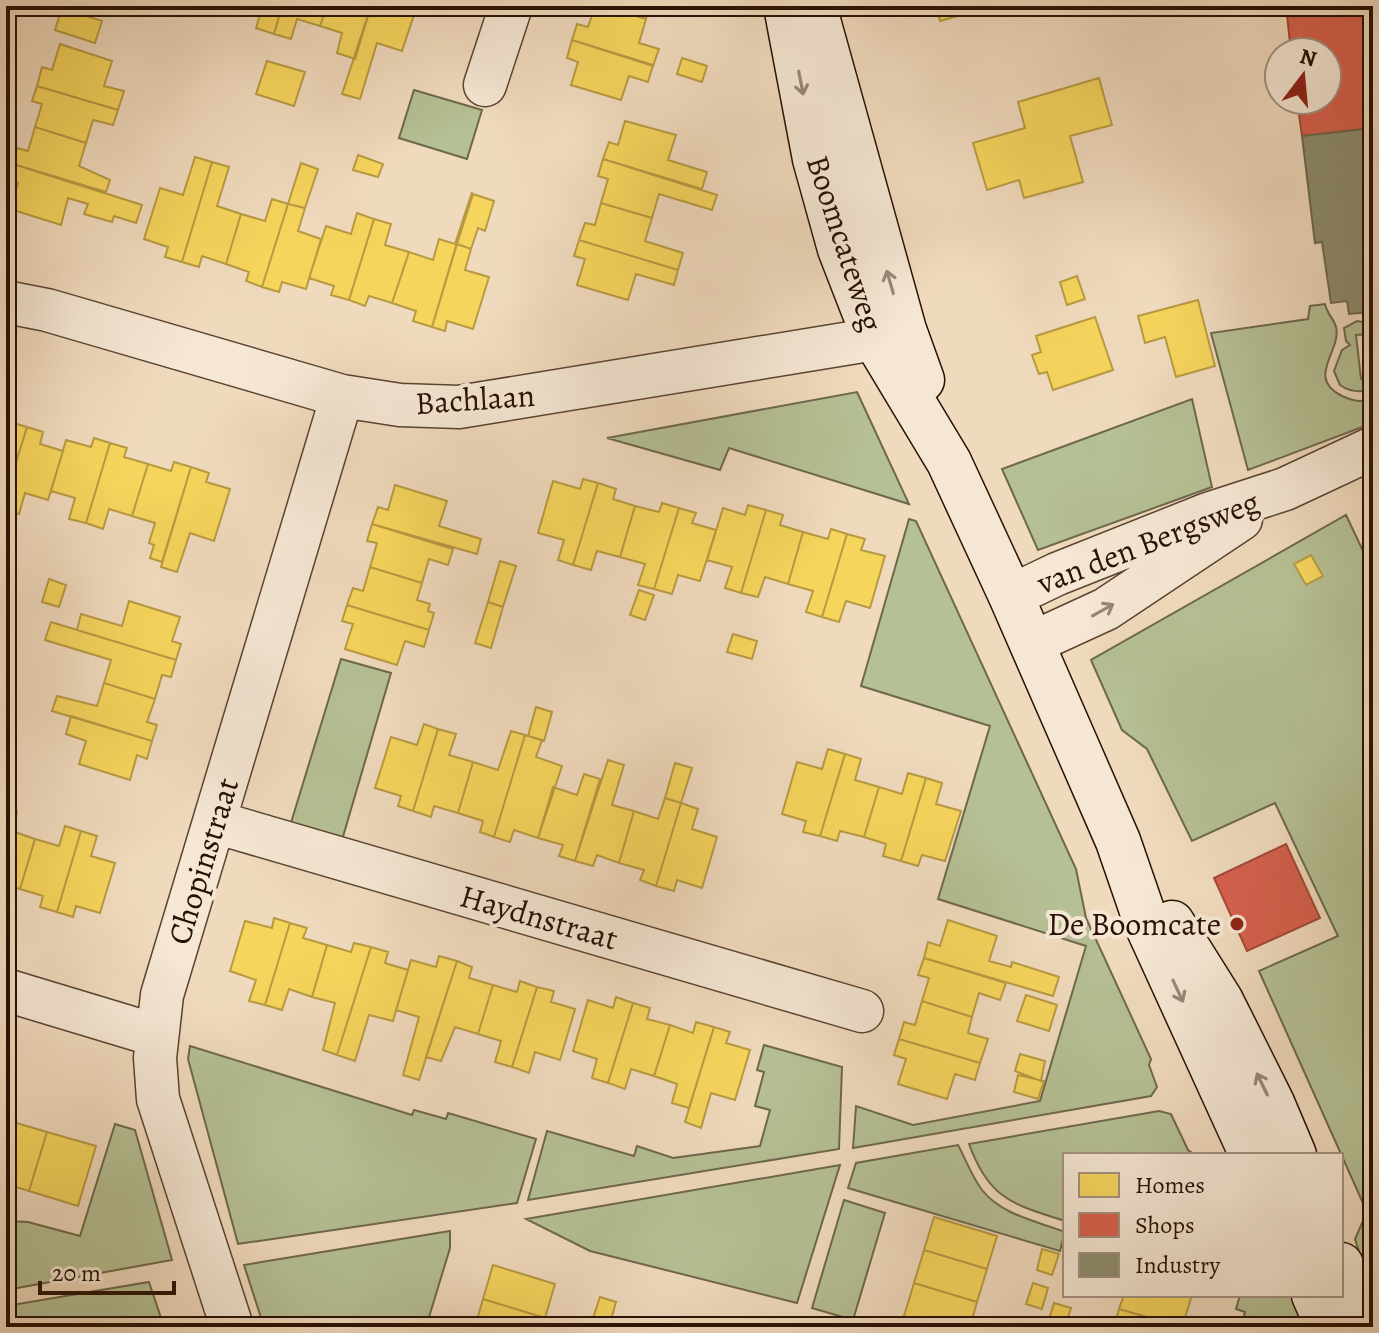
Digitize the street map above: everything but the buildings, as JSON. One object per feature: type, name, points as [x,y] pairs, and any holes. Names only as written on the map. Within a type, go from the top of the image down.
[{"type":"street","points":[[485,85],[511,6]]},
{"type":"street","name":"Boomcateweg","points":[[786,6],[815,159],[840,249],[889,335],[1011,596],[1118,841],[1147,925],[1251,1153]]},
{"type":"street","name":"Boomcateweg","points":[[814,6],[889,335]]},
{"type":"street","name":"Bachlaan","points":[[6,302],[47,310],[342,396],[400,405],[459,407],[889,335]]},
{"type":"street","name":"Chopinstraat","points":[[232,1327],[162,1115],[155,1078],[155,1035],[162,995],[342,396]]},
{"type":"street","name":"van den Bergsweg","points":[[1011,596],[1057,574],[1208,514],[1285,489],[1373,448]]},
{"type":"street","name":"van den Bergsweg","points":[[1032,643],[1106,609],[1285,489]]},
{"type":"street","name":"Haydnstraat","points":[[215,822],[862,1011]]},
{"type":"street","name":"Boomcateweg","points":[[1118,841],[1221,1001],[1293,1153]]},
{"type":"street","points":[[6,990],[155,1035]]},
{"type":"street","points":[[1343,1272],[1360,1327]]},
{"type":"street","points":[[1315,1297],[1328,1327]]},
{"type":"green space","points":[[414,90],[482,110],[467,159],[399,138]]},
{"type":"green space","points":[[1325,304],[1336,327],[1325,372],[1326,381],[1331,389],[1346,398],[1361,401],[1373,398],[1373,423],[1248,470],[1211,333],[1308,319],[1310,306]]},
{"type":"green space","points":[[1357,321],[1373,324],[1373,334],[1356,335],[1361,379],[1373,379],[1373,389],[1364,391],[1340,385],[1334,371],[1342,350],[1350,345],[1346,341],[1344,328]]},
{"type":"green space","points":[[857,392],[909,504],[729,448],[720,470],[607,438]]},
{"type":"green space","points":[[1192,399],[1212,487],[1038,550],[1002,469]]},
{"type":"green space","points":[[1346,515],[1373,572],[1373,1297],[1355,1239],[1367,1212],[1259,971],[1338,936],[1275,803],[1192,841],[1147,749],[1122,730],[1091,660]]},
{"type":"green space","points":[[909,519],[916,521],[1076,869],[1086,918],[1151,1059],[1149,1065],[1157,1087],[1151,1096],[853,1148],[856,1106],[913,1125],[1040,1101],[1086,946],[938,899],[990,726],[861,686]]},
{"type":"green space","points":[[341,659],[391,673],[342,840],[290,826]]},
{"type":"green space","points":[[764,1045],[842,1067],[839,1149],[528,1200],[547,1131],[634,1156],[637,1146],[673,1158],[760,1146],[770,1110],[755,1106],[764,1072],[757,1070]]},
{"type":"green space","points":[[190,1046],[412,1115],[414,1110],[446,1119],[448,1113],[536,1139],[517,1203],[238,1244],[188,1059]]},
{"type":"green space","points":[[1159,1111],[1171,1114],[1192,1153],[1063,1153],[1063,1220],[1030,1210],[1005,1197],[985,1177],[969,1144]]},
{"type":"green space","points":[[115,1124],[135,1130],[172,1260],[6,1290],[6,1221],[28,1222],[80,1236]]},
{"type":"green space","points":[[958,1145],[975,1180],[990,1199],[1020,1216],[1063,1231],[1060,1251],[848,1188],[856,1163]]},
{"type":"green space","points":[[840,1165],[797,1303],[590,1251],[526,1219]]},
{"type":"green space","points":[[844,1200],[885,1213],[853,1320],[812,1308]]},
{"type":"green space","points":[[450,1231],[450,1248],[426,1327],[264,1327],[244,1265]]},
{"type":"green space","points":[[149,1282],[164,1327],[6,1327],[6,1306]]},
{"type":"green space","points":[[1239,1297],[1294,1297],[1307,1327],[1241,1327],[1245,1312],[1236,1309]]},
{"type":"place","name":"De Boomcate","points":[[1237,924]]}]
